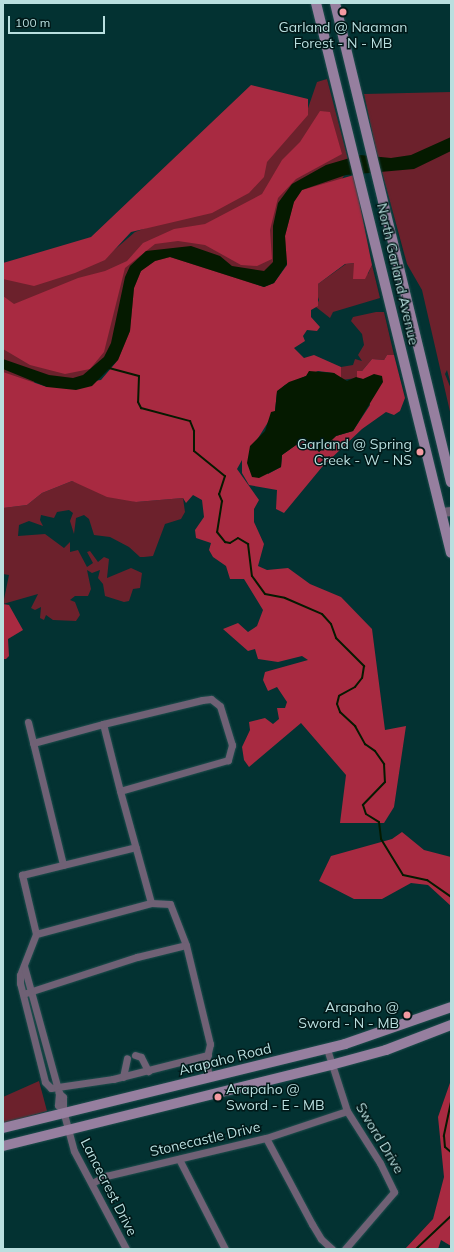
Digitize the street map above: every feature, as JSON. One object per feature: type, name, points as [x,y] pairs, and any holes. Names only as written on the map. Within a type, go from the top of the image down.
[{"type":"main road","name":"North Garland Avenue","points":[[316,3],[446,512],[451,553]]},
{"type":"main road","name":"North Garland Avenue","points":[[335,3],[451,482]]},
{"type":"main road","name":"Arapaho Road","points":[[3,1128],[327,1049],[451,1007]]},
{"type":"main road","points":[[3,1146],[331,1065],[386,1050],[451,1025]]},
{"type":"street","points":[[33,743],[103,724],[211,699],[220,706],[232,746],[228,760],[221,764],[120,791]]},
{"type":"street","points":[[28,722],[63,865]]},
{"type":"street","points":[[103,724],[151,902]]},
{"type":"street","points":[[136,847],[22,875],[36,934],[20,974],[23,994],[45,1082],[58,1091],[123,1077],[208,1055]]},
{"type":"street","points":[[36,934],[151,902],[170,904],[186,945],[210,1044],[208,1055],[209,1077]]},
{"type":"street","points":[[23,994],[137,957],[186,945]]},
{"type":"street","points":[[24,966],[58,1091]]},
{"type":"street","name":"Sword Drive","points":[[327,1049],[347,1111],[380,1163],[394,1192],[345,1249]]},
{"type":"street","points":[[135,1055],[141,1057],[148,1071]]},
{"type":"street","points":[[123,1077],[127,1058]]},
{"type":"street","name":"Stonecastle Drive","points":[[92,1183],[106,1176],[266,1138],[347,1111]]},
{"type":"street","name":"Lancecrest Drive","points":[[64,1114],[74,1151],[126,1249]]},
{"type":"street","points":[[266,1138],[312,1224],[321,1239],[332,1249]]},
{"type":"street","points":[[179,1159],[225,1249]]},
{"type":"shaded area","points":[[327,79],[350,167],[280,270],[107,367],[74,380],[32,373],[57,476],[3,486],[3,277],[105,258],[135,232],[173,218],[264,161],[306,114],[317,82]]},
{"type":"shaded area","points":[[251,85],[308,99],[308,115],[267,162],[264,177],[249,193],[212,213],[131,232],[105,260],[75,273],[34,286],[3,279],[3,263],[91,237]]},
{"type":"shaded area","points":[[451,92],[451,385],[447,370],[445,374],[451,389],[451,416],[422,290],[407,264],[376,150],[364,94]]},
{"type":"shaded area","points":[[320,111],[330,112],[342,154],[296,179],[278,198],[270,230],[272,259],[257,266],[241,265],[205,245],[178,241],[155,244],[125,268],[104,352],[90,369],[65,374],[30,365],[3,349],[3,296],[14,304],[78,278],[105,271],[127,261],[143,243],[174,229],[205,224],[262,194],[282,160],[300,142]]},
{"type":"shaded area","points":[[451,137],[451,151],[414,169],[346,175],[302,190],[294,202],[285,236],[287,264],[274,283],[264,287],[170,257],[155,261],[141,271],[134,288],[130,331],[118,360],[92,386],[76,390],[47,387],[3,369],[3,359],[49,375],[73,378],[83,375],[104,357],[111,343],[125,277],[130,266],[146,251],[191,246],[220,256],[232,266],[264,271],[273,262],[273,226],[278,203],[292,184],[326,165],[360,155],[391,158],[411,155]]},
{"type":"shaded area","points":[[354,175],[372,265],[365,279],[353,279],[354,263],[345,264],[318,284],[318,306],[311,310],[311,317],[320,327],[317,331],[307,330],[303,336],[305,341],[294,348],[304,358],[314,355],[341,367],[341,380],[334,373],[318,371],[285,385],[277,392],[275,411],[255,443],[268,474],[281,467],[282,455],[303,440],[312,443],[319,452],[336,436],[353,431],[370,405],[363,379],[357,378],[357,371],[362,371],[372,359],[384,360],[387,355],[394,355],[405,398],[400,411],[394,415],[386,412],[362,429],[322,467],[284,513],[276,509],[277,490],[249,485],[242,473],[242,460],[237,469],[259,500],[254,509],[254,522],[264,544],[258,566],[267,570],[288,568],[310,584],[341,597],[372,629],[385,730],[406,726],[394,807],[384,823],[340,823],[346,775],[301,723],[249,767],[244,760],[242,747],[250,730],[249,722],[265,718],[273,724],[279,719],[277,708],[285,708],[287,702],[277,687],[268,691],[263,680],[265,672],[308,660],[302,656],[278,662],[258,659],[255,649],[248,651],[223,629],[238,623],[248,632],[257,626],[263,610],[244,579],[230,579],[226,566],[213,557],[209,550],[211,543],[196,538],[195,530],[204,517],[202,500],[193,495],[186,503],[183,498],[136,502],[107,497],[72,481],[42,493],[27,505],[3,508],[3,372],[47,387],[101,380],[118,360],[130,331],[134,288],[141,271],[155,261],[170,257],[264,287],[274,283],[287,265],[285,236],[294,201],[302,190]]},
{"type":"shaded area","points":[[354,263],[368,274],[372,265],[380,298],[333,312],[330,318],[316,307],[319,300],[316,291],[318,284],[346,264]]},
{"type":"shaded area","points":[[376,312],[384,312],[394,355],[387,355],[384,360],[372,359],[362,371],[357,371],[357,378],[341,380],[341,367],[353,365],[355,359],[362,361],[358,355],[364,345],[362,334],[351,321],[353,317]]},
{"type":"shaded area","points":[[309,371],[334,373],[347,381],[356,377],[363,379],[374,374],[382,376],[383,382],[353,431],[336,436],[319,452],[312,443],[303,440],[282,455],[281,467],[259,478],[252,477],[247,463],[250,446],[265,431],[271,412],[275,411],[277,391],[289,382],[306,376]]},
{"type":"shaded area","points":[[72,481],[136,502],[183,498],[185,512],[181,519],[165,524],[153,556],[144,557],[140,557],[129,547],[110,537],[94,535],[89,519],[84,515],[76,518],[74,534],[70,521],[73,513],[69,510],[57,512],[54,518],[41,515],[40,520],[43,526],[29,521],[19,525],[18,536],[45,534],[64,548],[70,542],[70,552],[78,550],[87,567],[93,563],[87,552],[90,551],[98,562],[104,557],[109,559],[107,578],[131,568],[142,573],[140,588],[133,589],[129,601],[124,602],[105,596],[103,584],[98,578],[100,570],[92,573],[87,570],[91,589],[88,596],[75,596],[70,600],[75,602],[80,615],[76,621],[53,620],[46,615],[44,620],[40,618],[41,607],[35,610],[31,608],[38,594],[3,604],[9,575],[3,574],[3,508],[27,505],[42,493]]},
{"type":"shaded area","points":[[3,604],[9,605],[23,630],[8,639],[9,656],[6,659],[3,659]]},
{"type":"shaded area","points":[[402,832],[424,850],[451,857],[451,906],[428,885],[411,883],[382,899],[354,899],[319,881],[331,856],[392,839]]},
{"type":"shaded area","points":[[451,1080],[451,1246],[441,1240],[438,1249],[405,1249],[433,1219],[444,1177],[438,1117]]},
{"type":"shaded area","points":[[39,1081],[47,1111],[3,1124],[3,1097]]},
{"type":"waterway","points":[[109,368],[139,376],[138,402],[141,408],[190,421],[194,431],[194,451],[225,476],[219,494],[222,501],[217,532],[225,542],[230,543],[238,538],[248,544],[252,576],[265,594],[285,598],[322,614],[331,624],[336,638],[364,666],[362,678],[355,687],[339,696],[337,704],[340,712],[355,726],[365,744],[375,751],[384,764],[385,782],[363,805],[366,814],[379,822],[381,839],[403,875],[427,880],[451,897]]},
{"type":"waterway","points":[[451,1102],[444,1136],[445,1147],[451,1152]]},
{"type":"waterway","points":[[416,1249],[451,1216]]},
{"type":"place","name":"Garland @ Naaman Forest - N - MB","points":[[343,12]]},
{"type":"place","name":"Garland @ Spring Creek - W - NS","points":[[420,452]]},
{"type":"place","name":"Arapaho @ Sword - N - MB","points":[[407,1015]]},
{"type":"place","name":"Arapaho @ Sword - E - MB","points":[[218,1097]]}]
